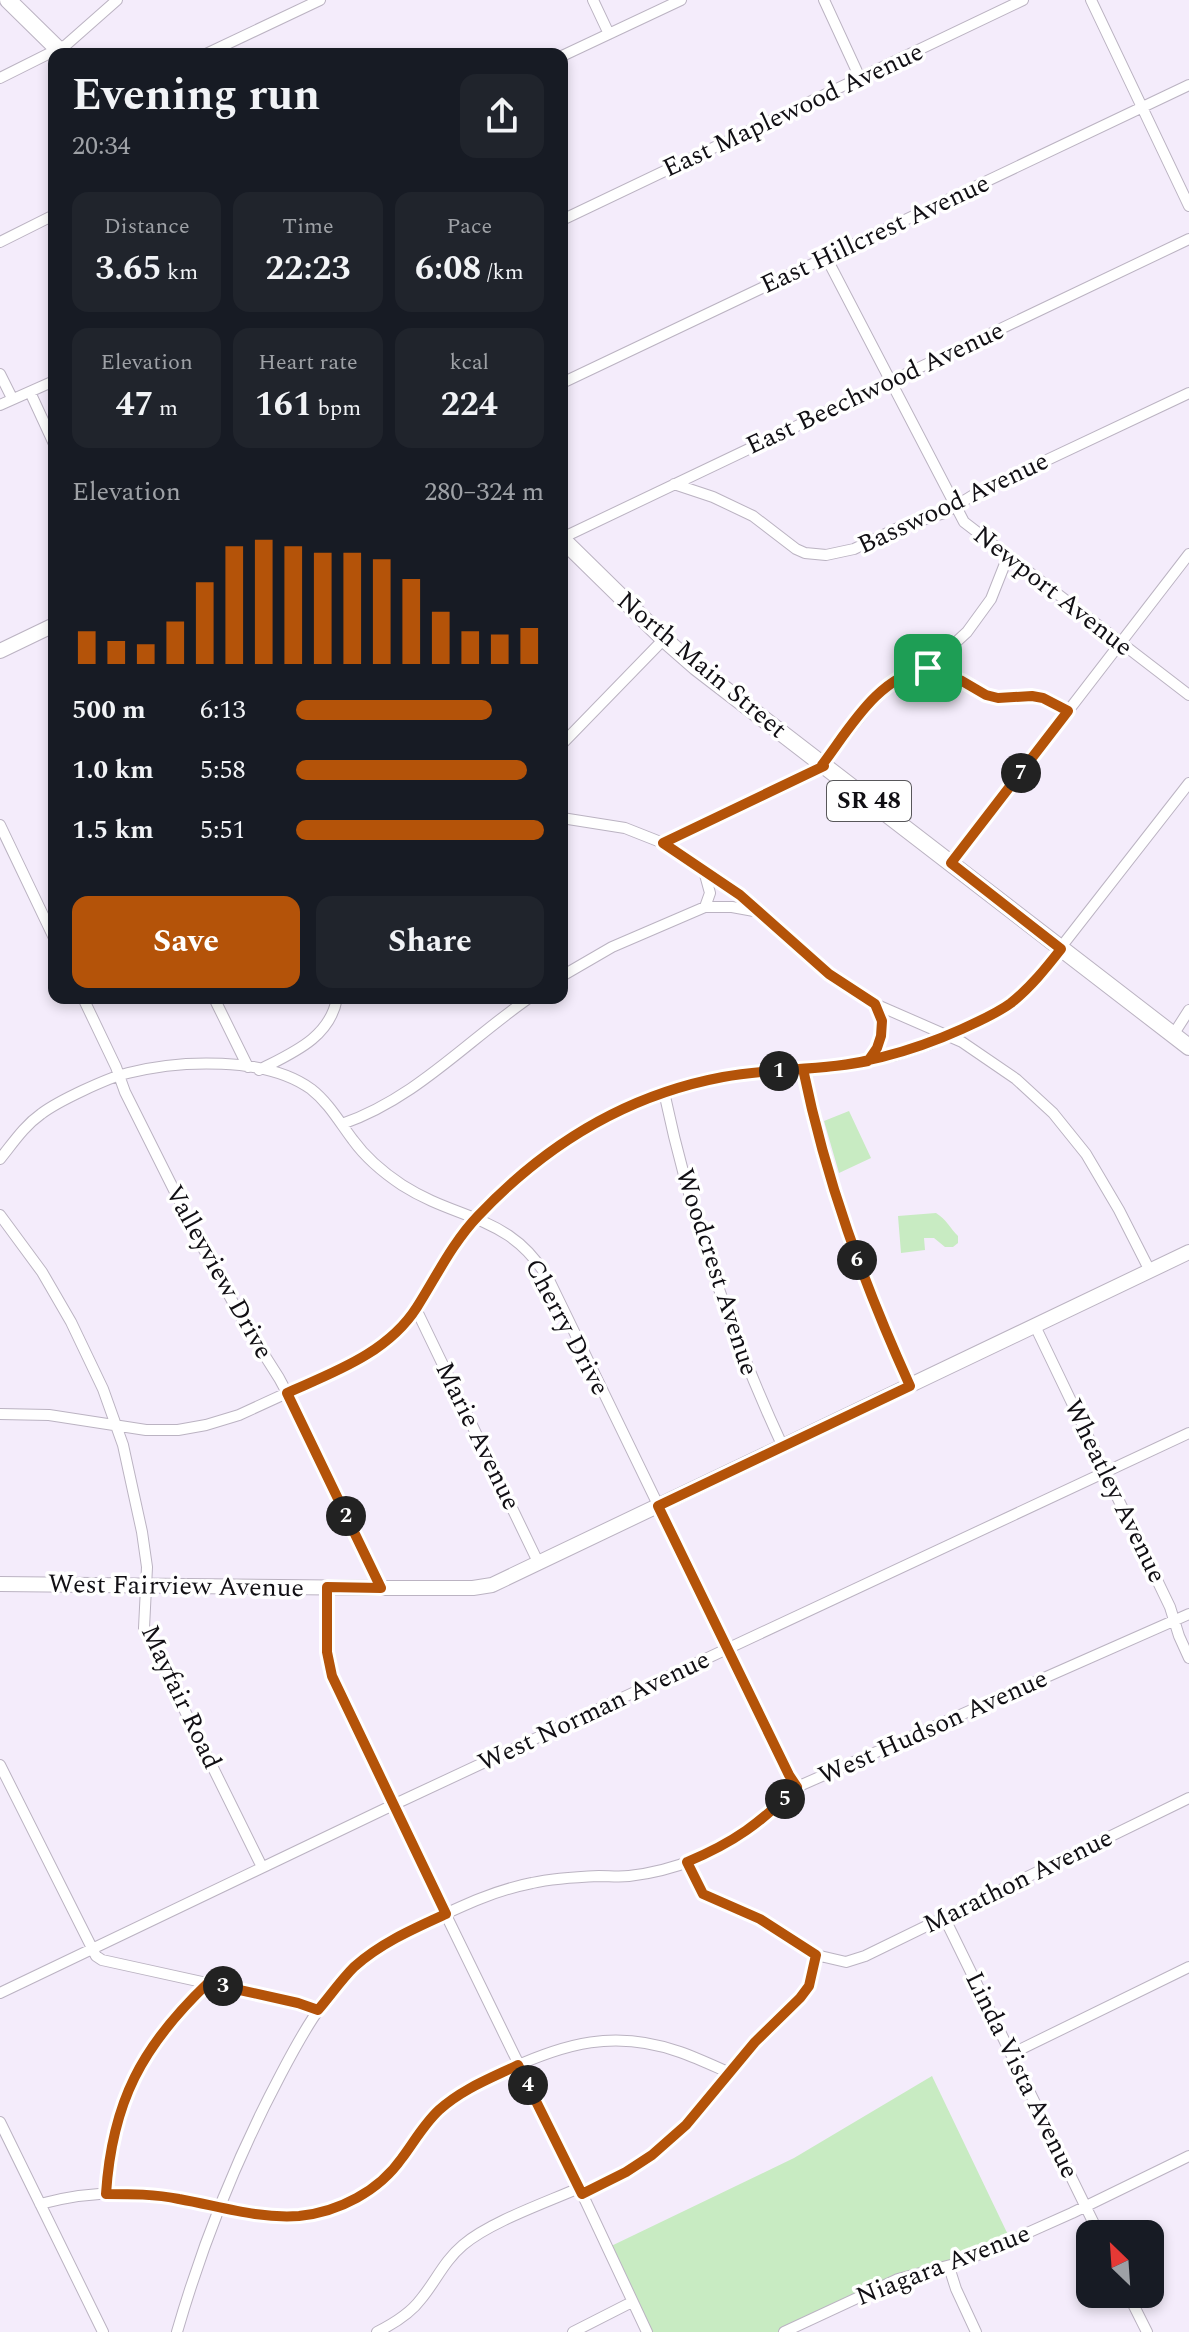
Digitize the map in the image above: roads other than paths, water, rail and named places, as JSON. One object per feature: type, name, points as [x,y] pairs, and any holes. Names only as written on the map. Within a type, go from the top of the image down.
[{"type":"main road","points":[[8,0],[57,48]]},
{"type":"main road","name":"North Main Street","points":[[568,545],[664,639],[823,766],[1189,1047]]},
{"type":"street","points":[[65,48],[117,0]]},
{"type":"street","points":[[219,48],[320,0]]},
{"type":"street","points":[[593,0],[609,34]]},
{"type":"street","points":[[568,53],[681,0]]},
{"type":"street","points":[[824,0],[860,78]]},
{"type":"street","name":"East Maplewood Avenue","points":[[568,217],[1023,0]]},
{"type":"street","points":[[1091,0],[1189,206]]},
{"type":"street","points":[[0,78],[48,58]]},
{"type":"street","name":"East Hillcrest Avenue","points":[[568,380],[1189,85]]},
{"type":"street","points":[[0,242],[48,218]]},
{"type":"street","name":"East Beechwood Avenue","points":[[568,536],[1189,239]]},
{"type":"street","name":"Newport Avenue","points":[[826,257],[964,522],[1189,695]]},
{"type":"street","points":[[0,374],[12,398]]},
{"type":"street","points":[[0,405],[48,384]]},
{"type":"street","points":[[30,392],[48,431]]},
{"type":"street","name":"Basswood Avenue","points":[[674,484],[733,505],[805,553],[843,553],[898,528],[955,508],[975,494],[1189,393]]},
{"type":"street","points":[[951,863],[1189,554]]},
{"type":"street","points":[[663,843],[823,766],[882,689],[905,675],[928,668],[967,632],[991,599],[1008,556]]},
{"type":"street","points":[[0,651],[48,628]]},
{"type":"street","points":[[568,738],[664,639]]},
{"type":"street","points":[[928,668],[962,681],[986,695],[1043,698],[1068,711]]},
{"type":"street","points":[[0,1414],[49,1415],[156,1430],[178,1430],[239,1415],[361,1359],[387,1340],[416,1309],[475,1218],[536,1162],[600,1120],[664,1092],[723,1077],[868,1061],[900,1053],[948,1036],[1010,1003],[1061,949],[1189,783]]},
{"type":"street","points":[[568,819],[625,828],[663,843],[740,895],[829,974],[875,1004],[962,1042],[1016,1079],[1068,1131],[1100,1176],[1150,1271]]},
{"type":"street","points":[[0,825],[48,925]]},
{"type":"street","points":[[704,870],[710,893],[705,907]]},
{"type":"street","points":[[568,973],[632,937],[705,907],[756,911]]},
{"type":"street","name":"Valleyview Drive","points":[[86,1004],[202,1246],[287,1393],[381,1588]]},
{"type":"street","points":[[217,1004],[253,1068],[316,1038],[328,1023],[336,1004]]},
{"type":"street","points":[[342,1124],[363,1117],[414,1086],[521,1004]]},
{"type":"street","points":[[868,1061],[881,1036],[882,1021],[875,1004]]},
{"type":"street","points":[[1173,1035],[1189,1010]]},
{"type":"street","name":"Cherry Drive","points":[[0,1159],[38,1115],[119,1076],[198,1064],[253,1068],[284,1075],[311,1089],[372,1161],[400,1184],[437,1204],[508,1234],[532,1255],[543,1270],[797,1787]]},
{"type":"street","points":[[803,1069],[813,1119],[849,1240],[910,1386]]},
{"type":"street","name":"Woodcrest Avenue","points":[[664,1092],[688,1196],[713,1277],[758,1394],[783,1447]]},
{"type":"street","name":"Mayfair Road","points":[[0,1215],[42,1272],[71,1322],[103,1389],[126,1459],[142,1532],[147,1567],[145,1632],[262,1867]]},
{"type":"street","name":"West Fairview Avenue","points":[[0,1584],[483,1587],[539,1564],[1189,1252]]},
{"type":"street","name":"Marie Avenue","points":[[416,1309],[539,1564]]},
{"type":"street","name":"Wheatley Avenue","points":[[1035,1326],[1170,1607],[1189,1658]]},
{"type":"street","name":"West Norman Avenue","points":[[0,1993],[393,1805],[1189,1433]]},
{"type":"street","points":[[327,1587],[329,1667],[342,1700],[647,2332]]},
{"type":"street","name":"West Hudson Avenue","points":[[177,2332],[218,2207],[267,2101],[318,2010],[353,1969],[372,1953],[398,1937],[480,1898],[530,1883],[560,1878],[628,1876],[687,1862],[719,1849],[757,1825],[797,1787],[1189,1614]]},
{"type":"street","points":[[0,1765],[96,1956],[102,1960],[318,2010]]},
{"type":"street","name":"Marathon Avenue","points":[[816,1955],[846,1962],[865,1956],[1189,1798]]},
{"type":"street","points":[[377,2332],[413,2308],[447,2260],[468,2241],[489,2228],[626,2172],[670,2141],[755,2042],[809,1986],[816,1955],[760,1919],[703,1894],[687,1862]]},
{"type":"street","name":"Linda Vista Avenue","points":[[944,1917],[1092,2220]]},
{"type":"street","points":[[1011,2054],[1189,1967]]},
{"type":"street","points":[[106,2194],[113,2137],[142,2063],[171,2020],[208,1983]]},
{"type":"street","points":[[40,2204],[106,2194],[161,2196],[255,2214],[314,2214],[348,2203],[375,2187],[391,2172],[433,2117],[455,2098],[518,2065],[568,2046],[631,2041],[676,2050],[730,2073]]},
{"type":"street","points":[[0,2122],[103,2332]]},
{"type":"street","name":"Niagara Avenue","points":[[784,2332],[809,2327],[898,2279],[949,2267],[1189,2156]]},
{"type":"street","points":[[949,2267],[976,2332]]},
{"type":"street","points":[[573,2332],[632,2302]]},
{"type":"street","points":[[1135,2308],[1147,2332]]}]
